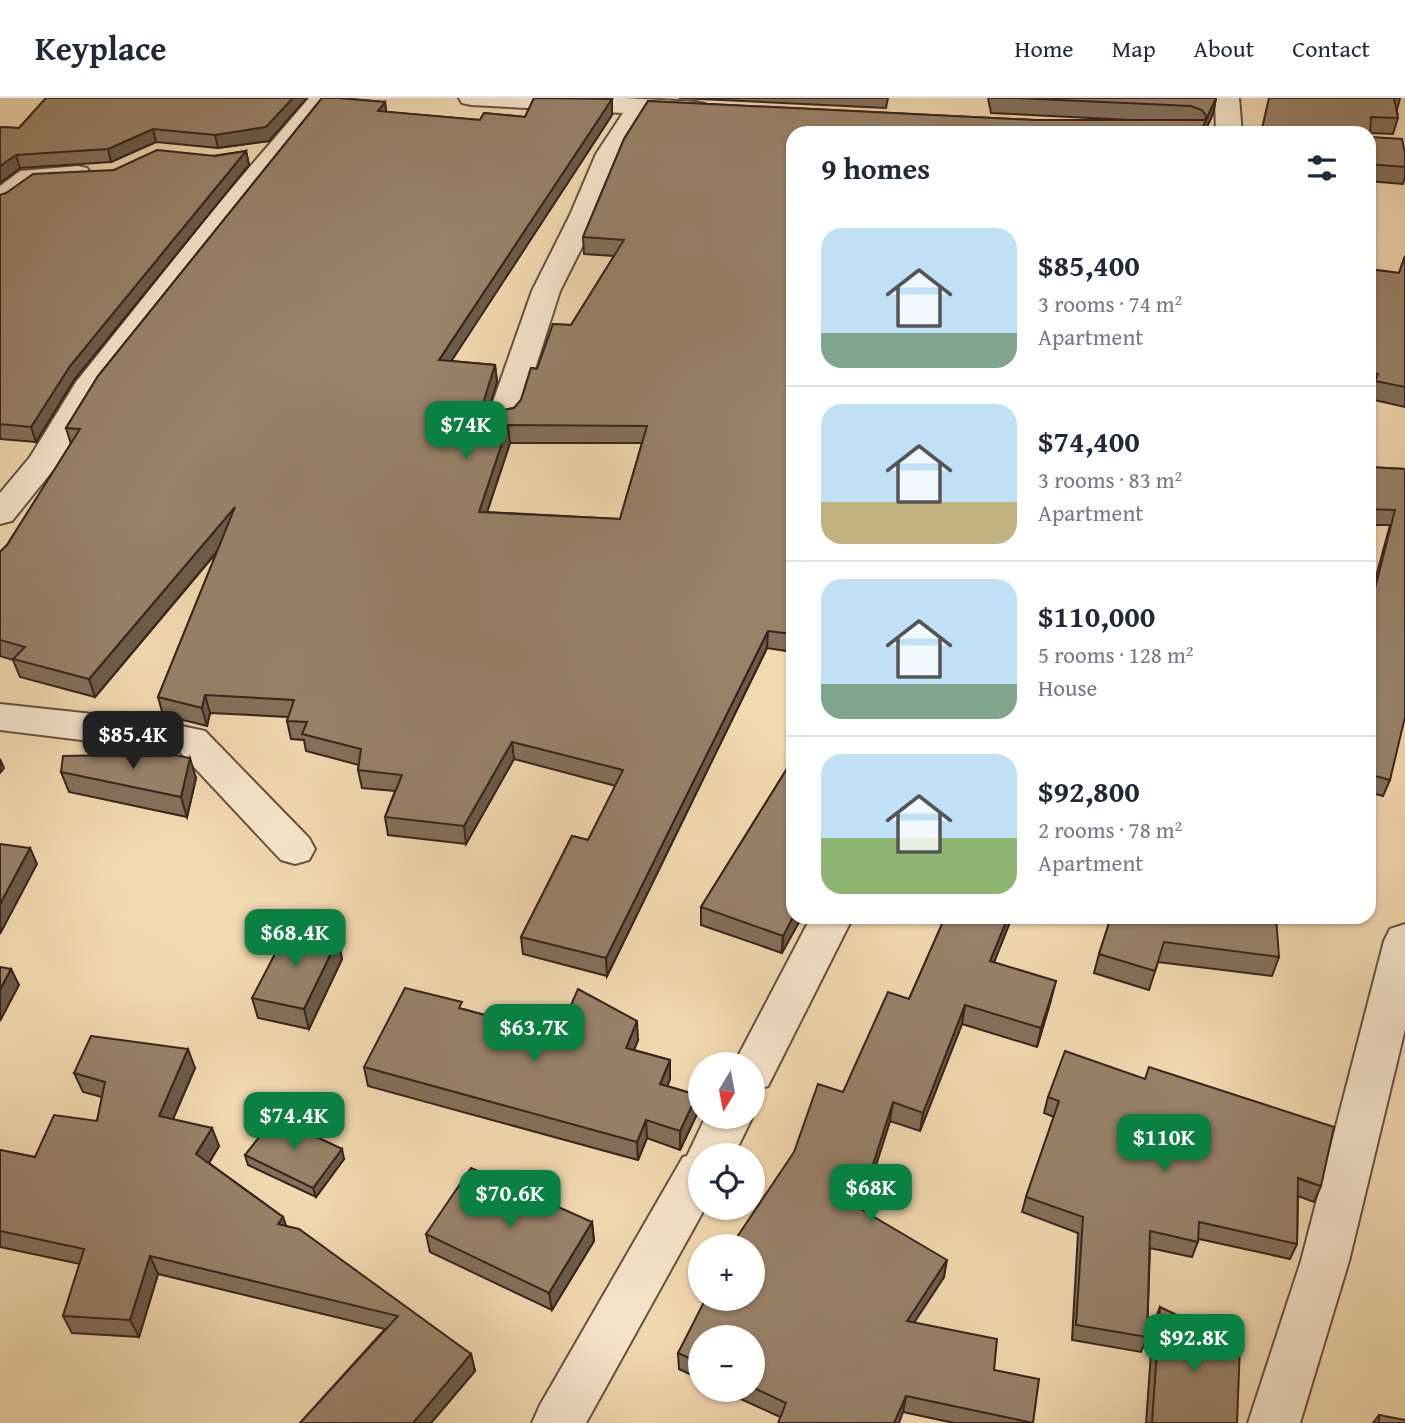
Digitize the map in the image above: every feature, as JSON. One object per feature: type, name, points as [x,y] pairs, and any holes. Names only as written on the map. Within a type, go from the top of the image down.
[{"type":"street","points":[[0,514],[43,462],[87,389],[322,98]]},
{"type":"street","points":[[471,98],[722,110]]},
{"type":"street","points":[[1227,98],[1229,126]]},
{"type":"street","points":[[504,416],[546,291],[584,215],[609,153],[639,107]]},
{"type":"street","points":[[242,155],[278,150]]},
{"type":"street","points":[[0,200],[29,177],[103,173]]},
{"type":"street","points":[[0,717],[158,734],[192,741],[295,849]]},
{"type":"street","points":[[763,1052],[828,924]]},
{"type":"street","points":[[1274,1423],[1325,1261],[1405,941]]},
{"type":"street","points":[[558,1423],[688,1193]]},
{"type":"building","points":[[46,98],[293,98],[266,127],[215,135],[153,129],[108,149],[16,155],[0,166],[0,127],[19,128]]},
{"type":"building","points":[[322,98],[385,102],[378,111],[480,120],[484,113],[525,117],[534,98],[612,99],[439,360],[495,365],[484,400],[491,408],[503,410],[514,408],[521,400],[531,368],[537,369],[553,324],[571,325],[624,240],[583,237],[624,139],[648,101],[1034,120],[1204,120],[1207,117],[1202,110],[1191,106],[1015,98],[1216,98],[1203,126],[786,126],[786,633],[768,631],[606,958],[521,937],[572,836],[588,840],[623,770],[512,742],[464,826],[385,817],[402,775],[358,770],[361,749],[302,734],[307,722],[287,721],[294,700],[205,695],[202,708],[158,697],[235,507],[89,679],[13,659],[25,647],[0,640],[0,552],[80,429],[66,428],[98,376]],"holes":[[[508,425],[647,426],[620,519],[479,512]]]},
{"type":"building","points":[[1269,98],[1394,98],[1398,118],[1371,117],[1370,126],[1263,126]]},
{"type":"building","points":[[1376,137],[1402,139],[1405,167],[1376,165]]},
{"type":"building","points":[[157,150],[215,156],[246,151],[70,366],[31,427],[0,424],[0,195],[33,174],[114,170]]},
{"type":"building","points":[[1405,256],[1405,387],[1376,381],[1376,270],[1399,273]]},
{"type":"building","points":[[1376,467],[1405,469],[1405,717],[1390,780],[1376,776],[1376,584],[1395,510],[1376,509]]},
{"type":"building","points":[[168,754],[190,758],[181,797],[61,772],[63,756]]},
{"type":"building","points":[[786,770],[786,924],[789,924],[783,936],[701,907]]},
{"type":"building","points":[[0,844],[30,848],[0,904]]},
{"type":"building","points":[[942,924],[1005,924],[990,961],[1056,981],[1041,1028],[965,1005],[923,1113],[893,1102],[859,1208],[947,1260],[907,1321],[997,1339],[994,1370],[1039,1379],[1033,1423],[906,1396],[894,1423],[778,1423],[786,1403],[765,1393],[765,1325],[692,1325],[699,1311],[765,1311],[765,1234],[739,1234],[748,1220],[765,1220],[765,1195],[794,1152],[818,1084],[843,1092],[888,992],[909,999]]},
{"type":"building","points":[[1109,924],[1277,924],[1279,957],[1164,942],[1155,971],[1099,954]]},
{"type":"building","points":[[288,929],[338,939],[304,1009],[252,998]]},
{"type":"building","points":[[0,967],[11,969],[0,990]]},
{"type":"building","points":[[405,988],[462,1002],[459,1008],[558,1035],[578,989],[637,1021],[626,1048],[670,1060],[660,1084],[688,1092],[688,1114],[680,1131],[646,1120],[637,1142],[364,1067]]},
{"type":"building","points":[[91,1036],[188,1049],[159,1116],[212,1128],[196,1154],[283,1217],[278,1224],[299,1229],[471,1354],[413,1423],[300,1423],[398,1316],[150,1256],[130,1320],[63,1316],[84,1249],[0,1231],[0,1150],[35,1157],[54,1115],[97,1121],[105,1082],[74,1073]]},
{"type":"building","points":[[1065,1051],[1145,1079],[1149,1067],[1334,1127],[1321,1186],[1298,1178],[1297,1244],[1199,1222],[1198,1242],[1150,1231],[1147,1337],[1076,1325],[1083,1217],[1026,1197],[1059,1101],[1048,1097]]},
{"type":"building","points":[[275,1117],[342,1149],[313,1188],[245,1155]]},
{"type":"building","points":[[471,1168],[592,1222],[549,1293],[426,1234]]},
{"type":"building","points":[[1160,1307],[1240,1345],[1237,1423],[1152,1423]]},
{"type":"building","points":[[688,1333],[688,1358],[678,1353]]},
{"type":"building","points":[[1379,1415],[1405,1420],[1405,1423],[1379,1423]]}]
